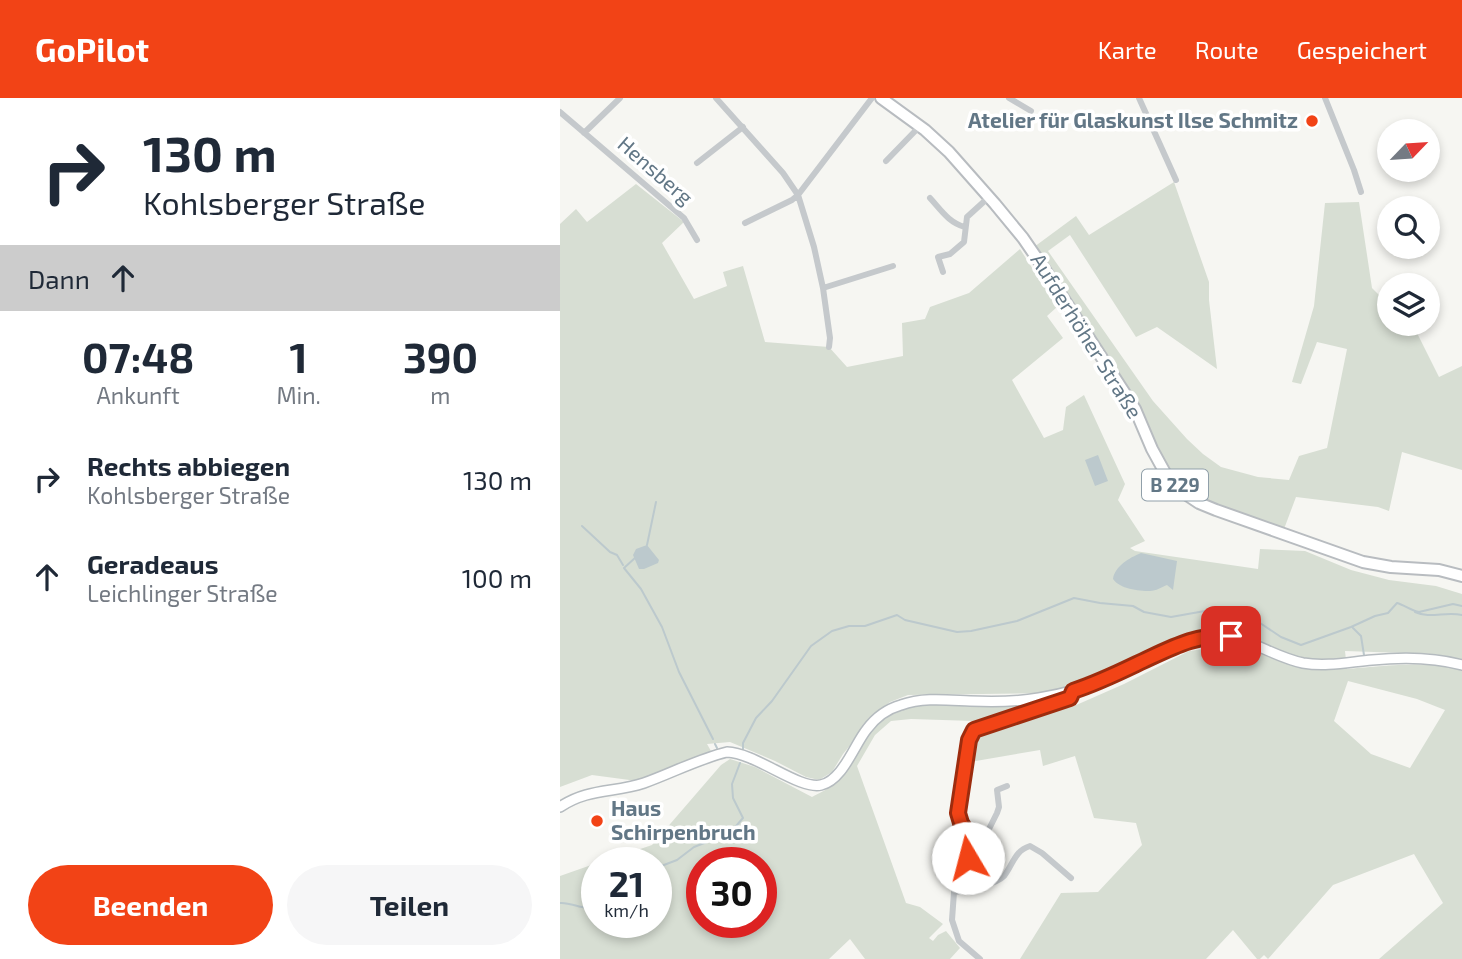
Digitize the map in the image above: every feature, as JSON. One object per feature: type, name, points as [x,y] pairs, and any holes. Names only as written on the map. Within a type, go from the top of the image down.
[{"type":"main road","name":"Aufderhöher Straße","points":[[881,98],[920,126],[949,152],[1023,238],[1135,409],[1161,468],[1181,491],[1216,510],[1363,562],[1439,570],[1462,576]]},
{"type":"main road","points":[[560,807],[583,795],[641,784],[727,752],[761,762],[803,783],[819,786],[830,781],[841,770],[874,720],[899,705],[934,699],[1005,702],[1073,691],[1104,680],[1185,643],[1215,635],[1240,638],[1278,655],[1309,663],[1424,659],[1462,665]]},
{"type":"street","points":[[584,133],[620,98]]},
{"type":"street","points":[[716,98],[783,173],[798,195],[823,288],[829,347]]},
{"type":"street","points":[[745,223],[798,195],[872,98]]},
{"type":"street","points":[[1009,98],[1031,111]]},
{"type":"street","points":[[1139,98],[1176,180]]},
{"type":"street","points":[[1325,98],[1361,192]]},
{"type":"street","name":"Hensberg","points":[[560,113],[684,218],[697,240]]},
{"type":"street","points":[[886,161],[920,126]]},
{"type":"street","points":[[697,163],[743,127]]},
{"type":"street","points":[[943,272],[938,257],[950,254],[964,242],[968,215],[989,197]]},
{"type":"street","points":[[930,198],[955,224],[965,227]]},
{"type":"street","points":[[823,288],[893,266]]},
{"type":"street","points":[[973,842],[958,813],[972,732],[1070,698],[1073,691]]},
{"type":"street","points":[[980,959],[961,944],[954,930],[954,892],[973,842],[990,827],[999,807],[997,790],[1006,786]]},
{"type":"street","points":[[954,892],[978,888],[1002,879],[1016,856],[1028,846],[1042,853],[1071,878]]},
{"type":"shaded area","points":[[1174,182],[1209,282],[1217,369],[1157,327],[1136,337],[1070,235],[1048,251],[1153,401],[1187,439],[1221,467],[1258,477],[1289,480],[1299,456],[1327,448],[1347,349],[1317,342],[1301,384],[1292,382],[1314,306],[1325,203],[1359,202],[1372,288],[1377,293],[1377,336],[1418,336],[1439,377],[1462,366],[1462,470],[1402,452],[1389,511],[1378,507],[1296,497],[1284,529],[1205,501],[1177,483],[1034,247],[1076,216],[1089,235]]},
{"type":"shaded area","points":[[636,184],[684,222],[662,243],[694,299],[727,286],[723,272],[743,266],[765,342],[829,347],[847,367],[903,356],[902,323],[925,319],[930,307],[969,293],[1020,249],[1057,307],[1047,316],[1063,338],[1012,380],[1044,438],[1063,430],[1066,407],[1084,395],[1125,484],[1118,500],[1145,541],[1130,548],[1135,551],[1258,569],[1260,549],[1305,551],[1351,570],[1389,580],[1436,586],[1462,594],[1462,659],[1433,654],[1345,651],[1347,669],[1438,665],[1462,671],[1462,959],[1379,959],[1443,903],[1414,854],[1333,885],[1268,959],[1264,955],[1257,959],[1233,930],[1206,959],[1020,959],[1061,893],[1098,892],[1142,845],[1136,823],[1094,818],[1075,756],[1043,766],[1040,750],[970,762],[973,746],[982,732],[1066,705],[1067,708],[1074,706],[1189,651],[1211,648],[1213,630],[1190,634],[1096,676],[1085,677],[1047,693],[908,695],[890,702],[875,715],[832,772],[819,780],[806,777],[730,742],[707,744],[711,751],[637,781],[592,775],[560,787],[560,224],[576,209],[587,222]],"holes":[[[1348,681],[1417,699],[1445,710],[1410,768],[1371,754],[1334,721]]]},
{"type":"shaded area","points":[[1098,455],[1108,481],[1095,486],[1085,460]]},
{"type":"shaded area","points":[[647,545],[659,560],[658,563],[639,569],[633,555],[636,549]]},
{"type":"shaded area","points":[[1141,553],[1177,561],[1173,590],[1167,585],[1152,591],[1135,590],[1120,585],[1113,579],[1120,566]]},
{"type":"shaded area","points":[[919,704],[985,707],[1037,704],[973,726],[974,721],[891,721],[875,735],[857,766],[906,903],[920,907],[943,924],[929,938],[933,941],[946,931],[960,948],[950,959],[865,959],[850,939],[829,959],[560,959],[560,876],[581,869],[581,938],[672,938],[672,847],[646,847],[652,845],[721,765],[730,759],[755,767],[812,797],[840,779],[868,735],[894,714]]},
{"type":"waterway","points":[[647,545],[656,502]]},
{"type":"waterway","points":[[582,526],[610,552],[617,555],[623,565]]},
{"type":"waterway","points":[[636,557],[624,568],[641,589],[662,627],[679,672],[713,739]]},
{"type":"waterway","points":[[743,749],[743,743],[756,718],[772,701],[811,646],[832,631],[849,626],[865,626],[897,615],[905,620],[957,632],[971,631],[1017,621],[1074,598],[1133,606],[1144,612],[1171,617],[1216,609],[1234,611],[1301,645],[1388,613],[1397,603],[1419,612],[1453,604],[1462,606]]},
{"type":"waterway","points":[[1415,612],[1426,615],[1462,615]]},
{"type":"waterway","points":[[1353,628],[1361,636],[1364,655]]},
{"type":"waterway","points":[[715,744],[717,748]]},
{"type":"waterway","points":[[672,862],[694,847],[730,833],[743,818],[733,798],[732,784],[740,763]]},
{"type":"waterway","points":[[560,903],[581,906]]},
{"type":"place","name":"Atelier für Glaskunst Ilse Schmitz","points":[[1312,121]]},
{"type":"place","name":"Haus Schirpenbruch","points":[[597,821]]},
{"type":"route","points":[[968,858],[973,842],[961,823],[958,808],[969,740],[974,730],[1070,698],[1073,691],[1195,639],[1215,635],[1231,636]]}]
